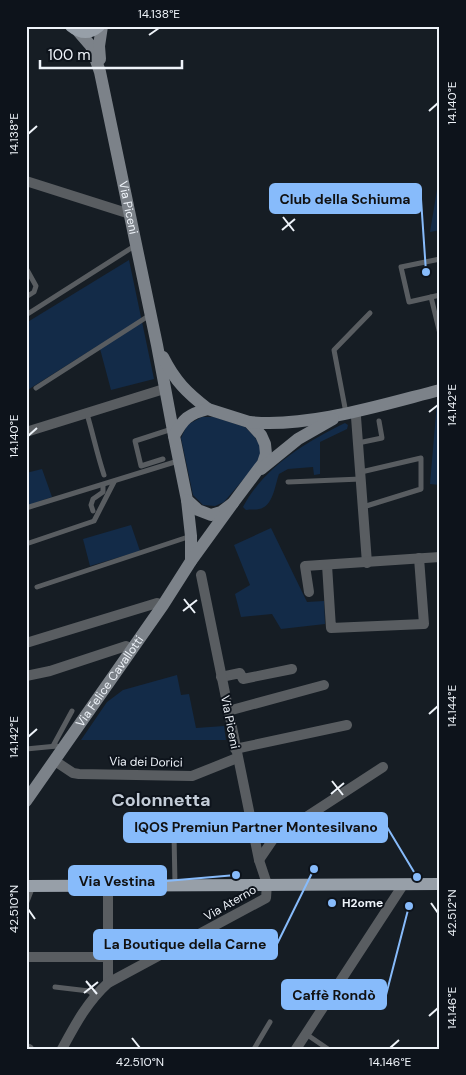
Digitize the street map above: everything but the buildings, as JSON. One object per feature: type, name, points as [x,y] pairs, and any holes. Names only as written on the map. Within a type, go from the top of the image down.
[{"type":"main road","points":[[75,29],[89,32],[101,26]]},
{"type":"main road","name":"Via Piceni","points":[[100,72],[99,46],[101,26]]},
{"type":"main road","name":"Via Piceni","points":[[75,29],[91,46],[100,72],[151,315],[173,433]]},
{"type":"main road","name":"Via Piceni","points":[[157,345],[180,386],[208,409]]},
{"type":"main road","points":[[191,561],[191,536],[187,500],[173,433],[187,416],[208,409],[249,422],[284,423],[348,415],[440,390]]},
{"type":"main road","points":[[258,471],[298,439],[348,415]]},
{"type":"main road","points":[[187,500],[204,514],[211,515],[220,512],[233,503],[258,471],[266,454],[265,444],[261,435],[249,422]]},
{"type":"main road","name":"Via Felice Cavallotti","points":[[26,801],[55,761],[58,748],[132,650],[164,605],[191,561],[233,503]]},
{"type":"main road","points":[[30,886],[439,884]]},
{"type":"street","points":[[26,181],[130,214]]},
{"type":"street","points":[[26,432],[164,389]]},
{"type":"street","points":[[348,415],[358,443],[367,563]]},
{"type":"street","points":[[310,592],[305,566],[440,557]]},
{"type":"street","points":[[327,564],[331,628],[424,624],[420,558]]},
{"type":"street","name":"Via Piceni","points":[[201,576],[258,860],[267,884]]},
{"type":"street","points":[[26,643],[157,603],[164,605]]},
{"type":"street","points":[[26,676],[50,671],[126,646],[132,650]]},
{"type":"street","points":[[221,677],[240,673],[242,679],[292,669]]},
{"type":"street","points":[[228,711],[324,684]]},
{"type":"street","name":"Via dei Dorici","points":[[55,761],[73,773],[79,774],[192,776],[236,753],[347,725]]},
{"type":"street","points":[[258,860],[274,838],[383,767]]},
{"type":"street","name":"Via Aterno","points":[[62,1049],[84,1010],[108,984],[262,901],[266,898],[267,884]]},
{"type":"street","points":[[296,1049],[403,885]]},
{"type":"street","points":[[108,886],[108,984]]},
{"type":"street","points":[[26,957],[109,956]]},
{"type":"lane","points":[[26,315],[136,245]]},
{"type":"lane","points":[[440,258],[402,267],[409,302],[440,295]]},
{"type":"lane","points":[[26,268],[36,286],[34,292],[26,297]]},
{"type":"lane","points":[[431,297],[440,334]]},
{"type":"lane","points":[[348,415],[334,350],[370,313]]},
{"type":"lane","points":[[36,388],[151,315]]},
{"type":"lane","points":[[164,389],[180,386]]},
{"type":"lane","points":[[87,413],[104,475]]},
{"type":"lane","points":[[358,443],[382,438],[378,421]]},
{"type":"lane","points":[[163,459],[141,466],[135,441],[173,433]]},
{"type":"lane","points":[[288,482],[360,476],[421,458],[421,489],[363,507]]},
{"type":"lane","points":[[26,508],[179,461]]},
{"type":"lane","points":[[26,544],[94,521],[114,482]]},
{"type":"lane","points":[[93,511],[91,505],[93,499],[103,492],[103,485]]},
{"type":"lane","points":[[37,587],[191,536]]},
{"type":"lane","name":"Via Piceni","points":[[191,561],[201,576]]},
{"type":"lane","points":[[26,750],[58,748],[72,711]]},
{"type":"lane","points":[[174,834],[174,885]]},
{"type":"lane","points":[[26,904],[30,886]]},
{"type":"lane","points":[[55,987],[89,991],[95,996]]},
{"type":"lane","points":[[254,1049],[270,1022]]},
{"type":"lane","points":[[305,1034],[328,1049]]},
{"type":"shaded area","points":[[440,172],[440,230],[430,232]]},
{"type":"shaded area","points":[[129,260],[154,379],[111,390],[99,345],[26,391],[26,323]]},
{"type":"shaded area","points":[[440,401],[440,485],[430,484],[437,402]]},
{"type":"shaded area","points":[[202,417],[214,417],[245,427],[260,445],[260,456],[254,467],[224,502],[215,506],[203,505],[193,495],[181,438],[187,425]]},
{"type":"shaded area","points":[[345,423],[348,425],[347,429],[320,442],[320,474],[314,475],[313,467],[288,469],[279,474],[273,495],[264,507],[246,510],[243,507],[262,480],[287,457],[301,447]]},
{"type":"shaded area","points":[[42,469],[52,497],[26,506],[26,473]]},
{"type":"shaded area","points":[[131,525],[140,551],[90,566],[83,539]]},
{"type":"shaded area","points":[[271,528],[307,602],[324,601],[325,624],[281,629],[272,614],[241,617],[235,594],[250,585],[234,545]]},
{"type":"shaded area","points":[[177,675],[181,695],[189,694],[196,728],[224,726],[226,740],[81,740],[107,702],[123,690]]},
{"type":"place","name":"Club della Schiuma","points":[[426,272]]},
{"type":"place","name":"La Boutique della Carne","points":[[314,869]]},
{"type":"place","name":"Via Vestina","points":[[236,875]]},
{"type":"place","name":"IQOS Premiun Partner Montesilvano","points":[[417,877]]},
{"type":"place","name":"H2ome","points":[[332,903]]},
{"type":"place","name":"Caffè Rondò","points":[[409,906]]},
{"type":"district","name":"Colonnetta","points":[[161,800]]}]
